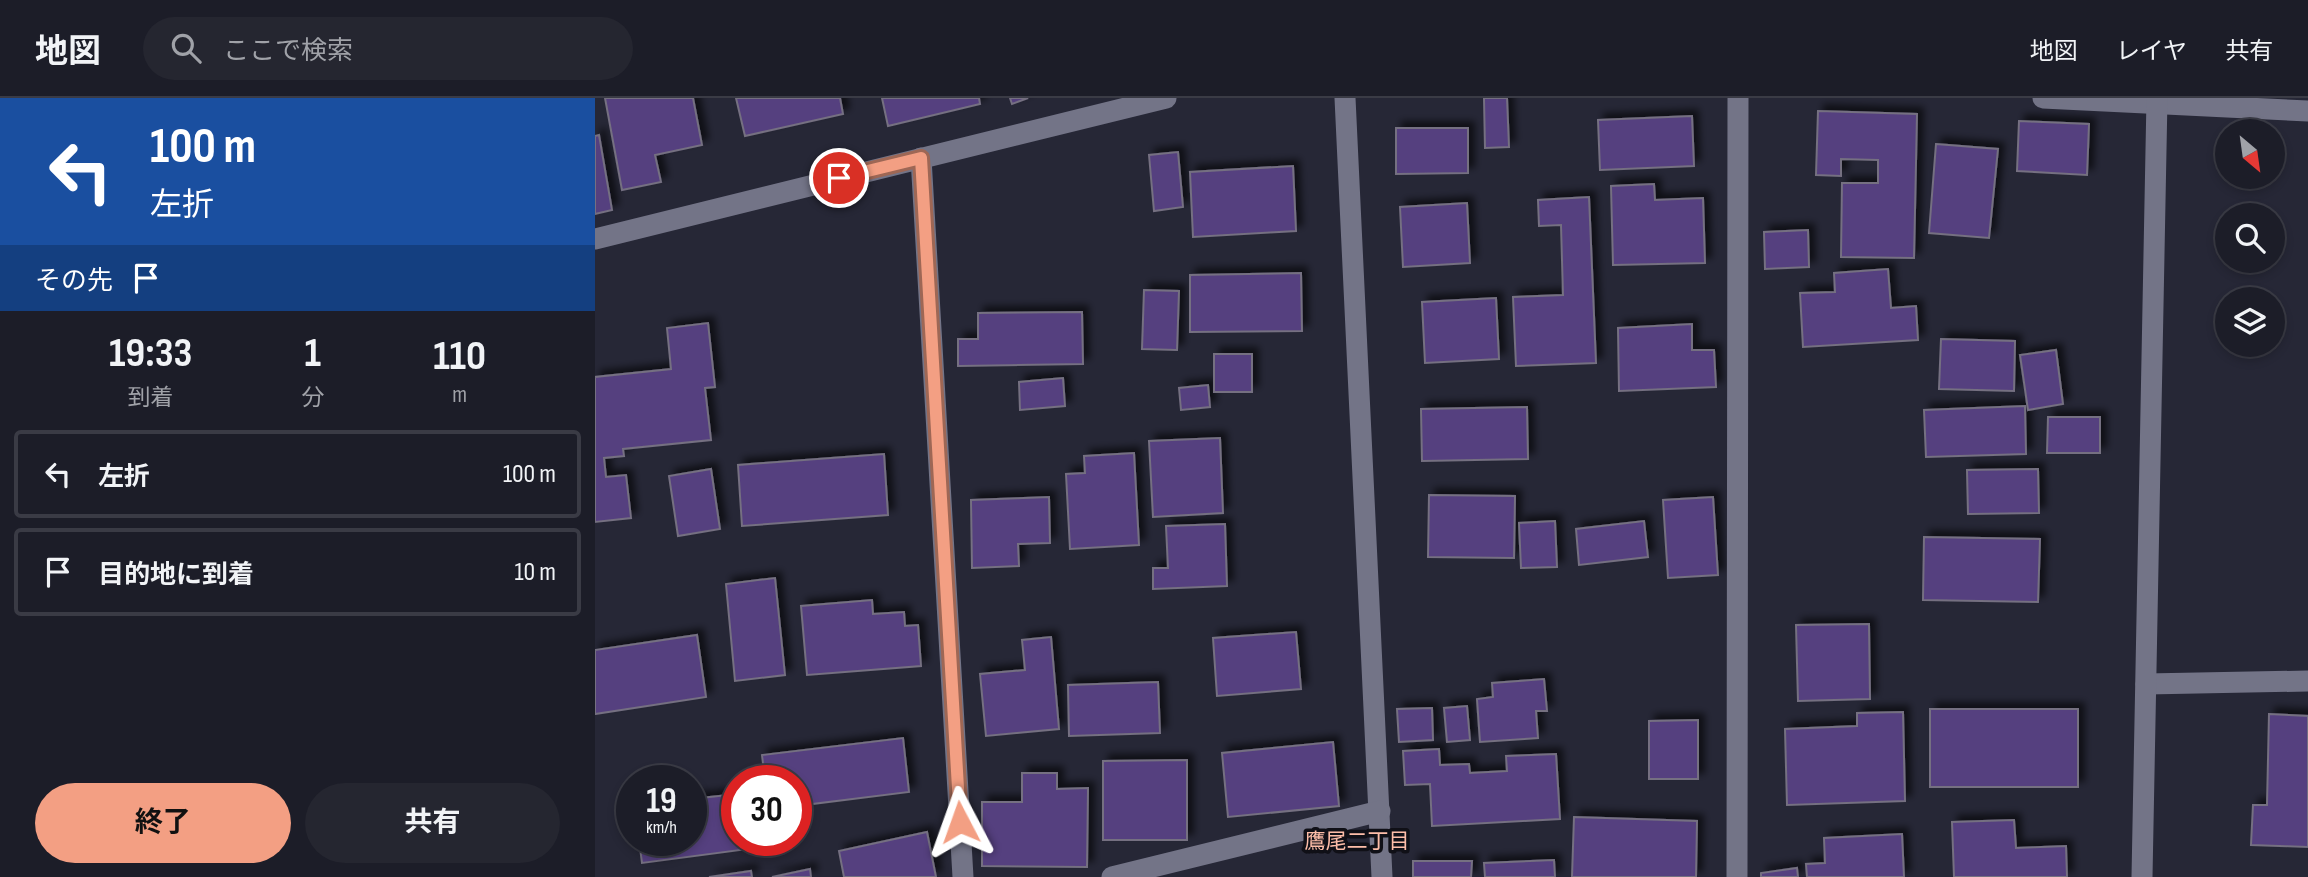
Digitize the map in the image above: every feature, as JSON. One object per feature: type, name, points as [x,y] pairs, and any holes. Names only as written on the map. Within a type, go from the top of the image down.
[{"type":"street","points":[[595,240],[1166,98]]},
{"type":"street","points":[[1345,98],[1382,877]]},
{"type":"street","points":[[1737,877],[1738,98]]},
{"type":"street","points":[[2043,98],[2308,111]]},
{"type":"street","points":[[2142,877],[2157,102]]},
{"type":"street","points":[[921,158],[963,877]]},
{"type":"street","points":[[2146,684],[2308,681]]},
{"type":"street","points":[[1112,877],[1380,811]]},
{"type":"building","points":[[605,98],[693,98],[702,145],[655,155],[661,182],[622,190]]},
{"type":"building","points":[[736,98],[840,98],[843,114],[745,136]]},
{"type":"building","points":[[882,98],[979,98],[980,104],[888,126]]},
{"type":"building","points":[[1010,98],[1028,98],[1012,104]]},
{"type":"building","points":[[1484,98],[1507,98],[1509,147],[1485,148]]},
{"type":"building","points":[[1818,111],[1917,114],[1914,258],[1841,257],[1842,183],[1878,183],[1878,160],[1841,159],[1841,176],[1816,175]]},
{"type":"building","points":[[1692,116],[1694,166],[1600,170],[1598,120]]},
{"type":"building","points":[[2019,121],[2089,124],[2087,175],[2017,171]]},
{"type":"building","points":[[1396,128],[1468,128],[1468,173],[1396,174]]},
{"type":"building","points":[[599,135],[612,210],[595,214],[595,136]]},
{"type":"building","points":[[1936,144],[1998,149],[1989,238],[1929,233]]},
{"type":"building","points":[[1178,152],[1183,207],[1154,211],[1149,155]]},
{"type":"building","points":[[1293,166],[1296,231],[1193,237],[1190,172]]},
{"type":"building","points":[[1654,184],[1655,200],[1703,198],[1705,263],[1613,265],[1611,186]]},
{"type":"building","points":[[1589,197],[1596,363],[1516,366],[1513,297],[1563,295],[1561,225],[1539,226],[1538,200]]},
{"type":"building","points":[[1467,203],[1470,263],[1403,267],[1400,207]]},
{"type":"building","points":[[1808,230],[1809,267],[1765,269],[1764,232]]},
{"type":"building","points":[[1888,269],[1891,308],[1916,306],[1918,340],[1803,347],[1800,293],[1835,292],[1834,273]]},
{"type":"building","points":[[1301,273],[1302,331],[1190,332],[1190,275]]},
{"type":"building","points":[[1144,290],[1179,291],[1177,350],[1142,349]]},
{"type":"building","points":[[1496,298],[1499,359],[1425,363],[1422,302]]},
{"type":"building","points":[[1082,312],[1083,364],[958,366],[958,339],[978,339],[978,313]]},
{"type":"building","points":[[708,323],[715,387],[705,388],[711,440],[623,449],[624,456],[604,458],[606,477],[626,475],[631,518],[595,522],[595,377],[671,369],[667,328]]},
{"type":"building","points":[[1692,324],[1692,350],[1714,350],[1716,387],[1619,391],[1618,328]]},
{"type":"building","points":[[1941,339],[2015,341],[2014,391],[1939,389]]},
{"type":"building","points":[[2056,350],[2063,404],[2028,410],[2020,355]]},
{"type":"building","points":[[1214,354],[1252,354],[1252,392],[1214,392]]},
{"type":"building","points":[[1063,378],[1065,406],[1020,410],[1019,382]]},
{"type":"building","points":[[1208,385],[1210,407],[1181,410],[1179,388]]},
{"type":"building","points":[[2025,406],[2026,454],[1926,457],[1924,410]]},
{"type":"building","points":[[1527,407],[1528,459],[1422,461],[1421,409]]},
{"type":"building","points":[[2048,417],[2100,417],[2100,453],[2047,453]]},
{"type":"building","points":[[1220,438],[1223,513],[1153,517],[1149,441]]},
{"type":"building","points":[[1134,453],[1139,545],[1070,549],[1066,474],[1085,473],[1084,456]]},
{"type":"building","points":[[884,454],[888,515],[742,526],[738,465]]},
{"type":"building","points":[[711,469],[720,529],[678,536],[669,476]]},
{"type":"building","points":[[2038,469],[2039,513],[1968,514],[1967,470]]},
{"type":"building","points":[[1429,495],[1515,496],[1514,558],[1428,557]]},
{"type":"building","points":[[1049,497],[1050,543],[1018,544],[1019,566],[972,568],[971,500]]},
{"type":"building","points":[[1713,497],[1718,575],[1668,578],[1663,500]]},
{"type":"building","points":[[1555,521],[1557,567],[1521,568],[1519,523]]},
{"type":"building","points":[[1644,521],[1648,557],[1579,565],[1576,529]]},
{"type":"building","points":[[1225,524],[1227,586],[1153,589],[1153,568],[1168,568],[1166,526]]},
{"type":"building","points":[[1924,537],[2040,539],[2038,602],[1923,600]]},
{"type":"building","points":[[775,578],[785,675],[735,681],[726,584]]},
{"type":"building","points":[[872,600],[873,614],[904,612],[905,626],[918,625],[921,666],[807,675],[801,606]]},
{"type":"building","points":[[1869,624],[1870,699],[1798,701],[1796,625]]},
{"type":"building","points":[[1296,632],[1301,689],[1217,696],[1213,638]]},
{"type":"building","points":[[697,635],[706,697],[595,714],[595,650]]},
{"type":"building","points":[[1051,637],[1059,729],[986,736],[980,674],[1025,670],[1022,640]]},
{"type":"building","points":[[1544,679],[1547,711],[1536,711],[1538,738],[1480,742],[1477,699],[1493,697],[1492,683]]},
{"type":"building","points":[[1158,682],[1160,733],[1069,736],[1068,685]]},
{"type":"building","points":[[1467,706],[1470,740],[1447,742],[1444,708]]},
{"type":"building","points":[[1432,708],[1433,740],[1399,742],[1397,709]]},
{"type":"building","points":[[1930,709],[2078,709],[2078,787],[1930,787]]},
{"type":"building","points":[[1903,712],[1905,801],[1787,805],[1785,729],[1857,726],[1857,713]]},
{"type":"building","points":[[2269,714],[2308,716],[2308,847],[2251,845],[2253,805],[2267,805]]},
{"type":"building","points":[[1698,720],[1698,779],[1649,779],[1649,721]]},
{"type":"building","points":[[903,738],[909,792],[812,804],[812,765],[763,765],[762,755]]},
{"type":"building","points":[[1333,742],[1339,806],[1228,817],[1222,753]]},
{"type":"building","points":[[1439,749],[1440,765],[1469,764],[1470,773],[1507,771],[1506,756],[1556,754],[1560,819],[1432,826],[1430,784],[1405,785],[1403,751]]},
{"type":"building","points":[[1187,760],[1187,840],[1103,840],[1103,761]]},
{"type":"building","points":[[1022,773],[1057,773],[1057,789],[1088,788],[1087,867],[982,866],[982,802],[1022,802]]},
{"type":"building","points":[[721,796],[721,853],[707,854],[707,797]]},
{"type":"building","points":[[1574,817],[1697,821],[1696,877],[1572,877]]},
{"type":"building","points":[[2014,820],[2016,848],[2066,846],[2067,877],[1954,877],[1952,822]]},
{"type":"building","points":[[927,832],[936,877],[844,877],[839,851]]},
{"type":"building","points":[[1902,834],[1904,877],[1807,877],[1806,864],[1825,863],[1824,838]]},
{"type":"building","points":[[641,856],[695,856],[642,863]]},
{"type":"building","points":[[1554,860],[1555,877],[1485,877],[1484,863]]},
{"type":"building","points":[[1413,861],[1472,861],[1471,877],[1413,877]]},
{"type":"building","points":[[1797,868],[1798,877],[1761,877],[1761,873]]},
{"type":"building","points":[[810,869],[811,877],[772,877]]},
{"type":"building","points":[[751,871],[752,877],[709,877]]},
{"type":"district","name":"鷹尾二丁目","points":[[1357,841]]},
{"type":"route","points":[[839,178],[921,158],[960,822]]}]
